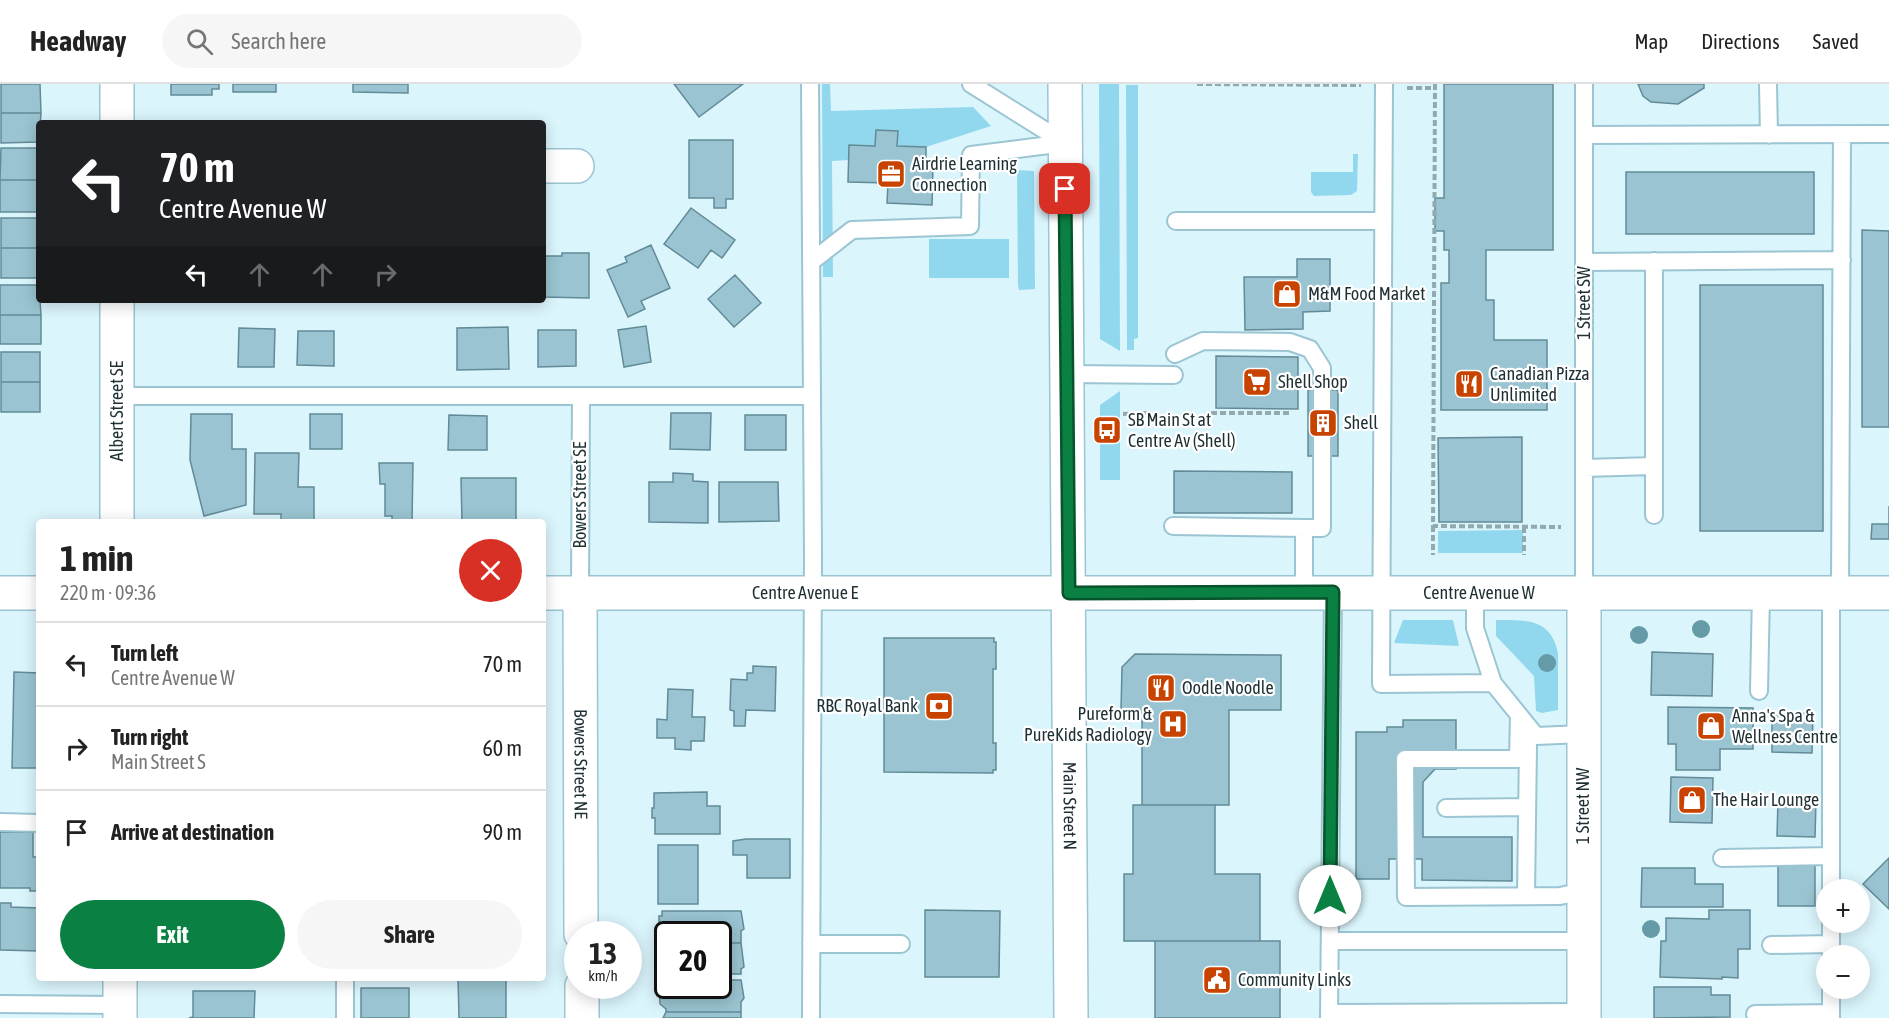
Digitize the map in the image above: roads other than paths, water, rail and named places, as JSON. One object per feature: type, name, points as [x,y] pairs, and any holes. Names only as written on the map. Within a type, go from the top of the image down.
[{"type":"street","points":[[117,84],[117,120]]},
{"type":"street","name":"Main Street N","points":[[1065,84],[1071,1018]]},
{"type":"street","points":[[546,166],[577,166]]},
{"type":"street","name":"Albert Street SE","points":[[117,303],[117,519]]},
{"type":"street","points":[[0,593],[36,593]]},
{"type":"street","name":"Centre Avenue E","points":[[546,593],[1069,593]]},
{"type":"street","name":"Bowers Street NE","points":[[580,593],[581,921]]},
{"type":"street","name":"Centre Avenue W","points":[[1069,593],[1889,593]]},
{"type":"street","name":"1 Street NW","points":[[1584,593],[1584,1015]]},
{"type":"street","points":[[582,999],[582,1018]]},
{"type":"lane","points":[[810,84],[811,1018]]},
{"type":"lane","points":[[971,84],[1065,143]]},
{"type":"lane","name":"1 Street SW","points":[[1584,84],[1584,593]]},
{"type":"lane","points":[[1768,84],[1769,135]]},
{"type":"lane","points":[[1383,86],[1381,684],[1493,683]]},
{"type":"lane","points":[[1831,879],[1842,260],[1842,134]]},
{"type":"lane","points":[[1584,135],[1889,134]]},
{"type":"lane","points":[[811,262],[852,230],[970,226],[971,156],[1065,143]]},
{"type":"lane","points":[[1176,221],[1383,221]]},
{"type":"lane","points":[[1584,262],[1842,260]]},
{"type":"lane","points":[[1654,261],[1654,515]]},
{"type":"lane","points":[[1173,526],[1322,528],[1322,368],[1310,349],[1290,342],[1203,341],[1175,354]]},
{"type":"lane","points":[[1067,374],[1174,375]]},
{"type":"lane","points":[[117,396],[811,396]]},
{"type":"lane","name":"Bowers Street SE","points":[[580,396],[580,593]]},
{"type":"lane","points":[[1584,468],[1654,466]]},
{"type":"lane","points":[[1304,528],[1318,592],[1330,941],[1329,1016],[1584,1015]]},
{"type":"lane","points":[[1475,592],[1475,628],[1493,683],[1536,736],[1583,734]]},
{"type":"lane","points":[[1759,691],[1761,592]]},
{"type":"lane","points":[[1523,721],[1527,807],[1526,896]]},
{"type":"lane","points":[[1523,721],[1518,759],[1405,759],[1406,897],[1560,896],[1584,891]]},
{"type":"lane","points":[[1446,808],[1527,807]]},
{"type":"lane","points":[[0,822],[36,823]]},
{"type":"lane","points":[[1722,858],[1831,856]]},
{"type":"lane","points":[[1330,941],[1584,941]]},
{"type":"lane","points":[[811,944],[901,944]]},
{"type":"lane","points":[[1771,945],[1816,949]]},
{"type":"lane","points":[[345,981],[345,1018]]},
{"type":"lane","points":[[1755,1014],[1831,1015],[1831,999]]},
{"type":"lane","points":[[0,1005],[120,1000]]},
{"type":"place","name":"Airdrie Learning Connection","points":[[891,174]]},
{"type":"place","name":"M&M Food Market","points":[[1287,294]]},
{"type":"place","name":"Shell Shop","points":[[1257,382]]},
{"type":"place","name":"Canadian Pizza Unlimited","points":[[1469,384]]},
{"type":"place","name":"Shell","points":[[1323,423]]},
{"type":"place","name":"SB Main St at Centre Av (Shell)","points":[[1107,430]]},
{"type":"place","name":"Oodle Noodle","points":[[1161,688]]},
{"type":"place","name":"RBC Royal Bank","points":[[939,706]]},
{"type":"place","name":"Pureform & PureKids Radiology","points":[[1173,724]]},
{"type":"place","name":"Anna's Spa & Wellness Centre","points":[[1711,726]]},
{"type":"place","name":"The Hair Lounge","points":[[1692,800]]},
{"type":"place","name":"Community Links","points":[[1217,980]]}]
